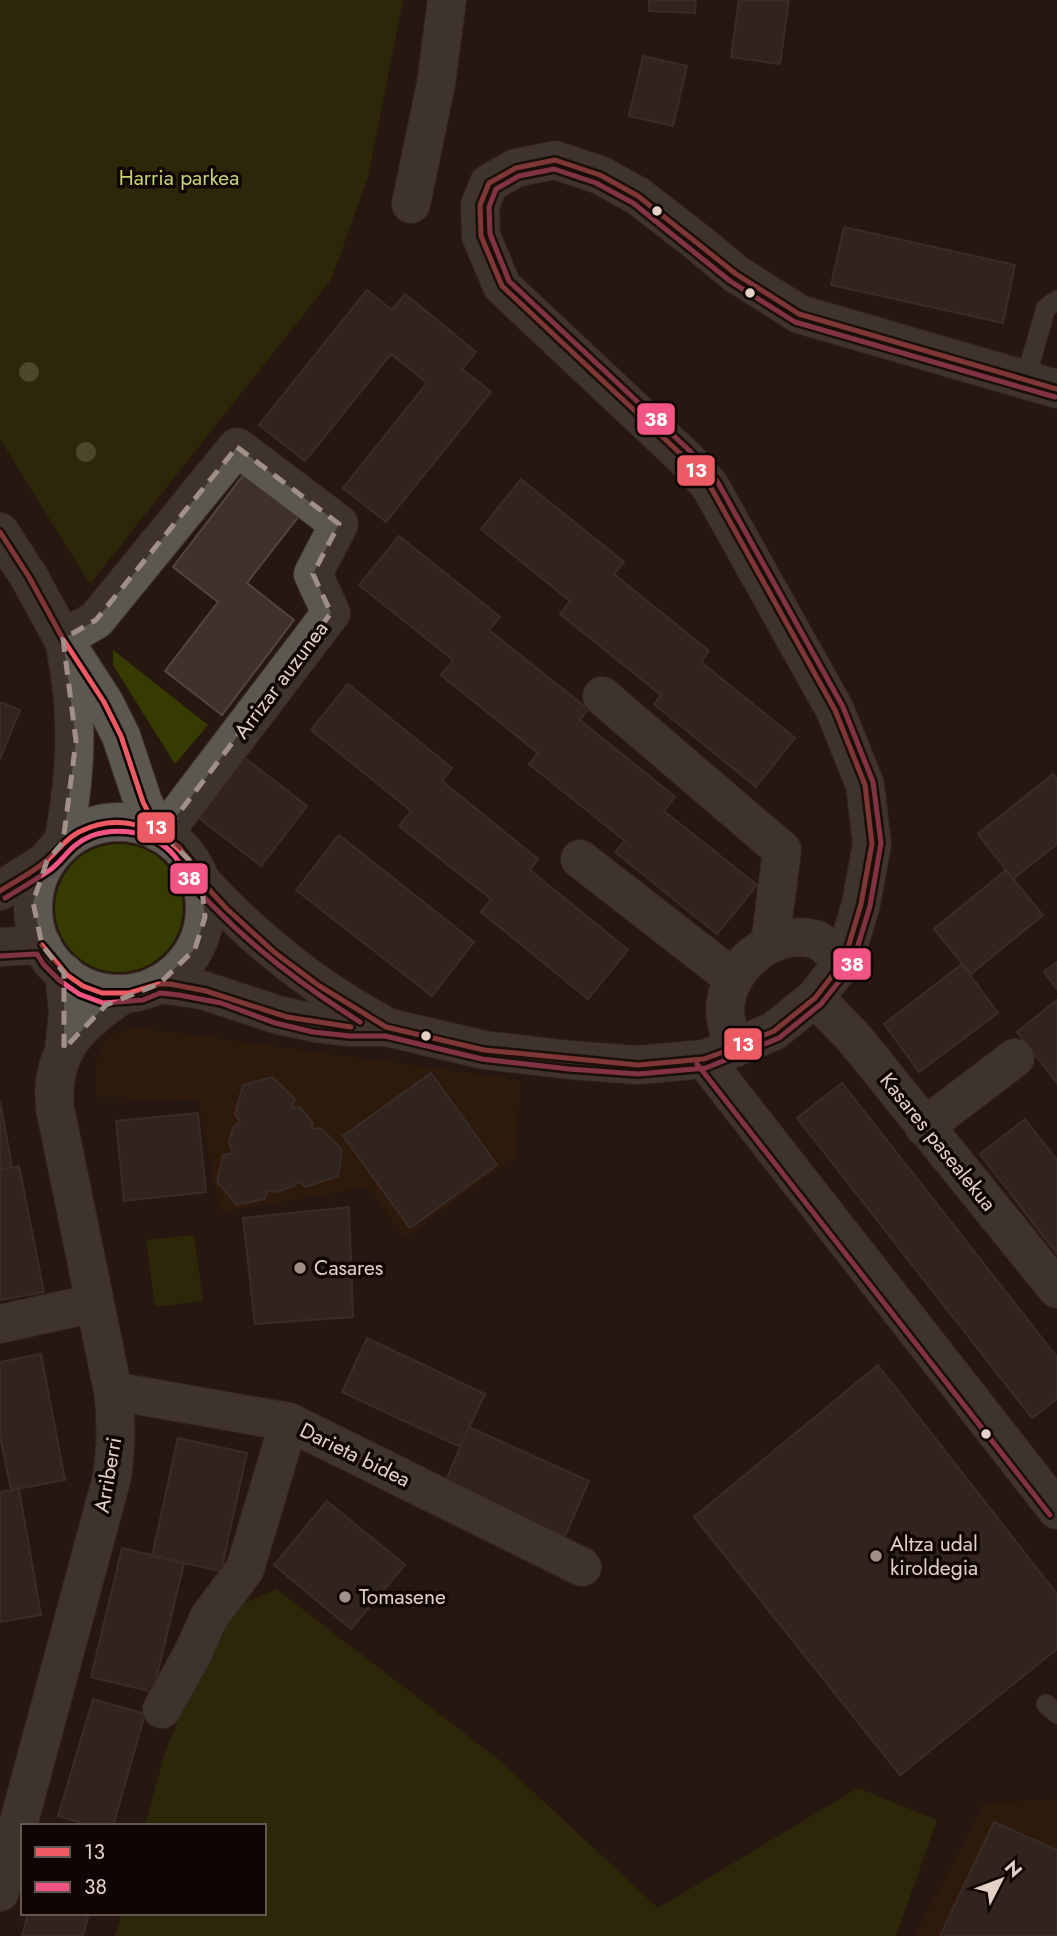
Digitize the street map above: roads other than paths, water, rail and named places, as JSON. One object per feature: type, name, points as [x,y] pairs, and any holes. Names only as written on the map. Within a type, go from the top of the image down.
[{"type":"street","points":[[411,204],[436,84],[447,0]]},
{"type":"street","points":[[0,947],[53,959],[83,986],[105,994],[142,989],[202,990],[278,1015],[315,1023],[386,1027],[484,1050],[570,1060],[638,1065],[719,1053],[774,1031],[816,998],[844,961],[861,904],[872,844],[865,785],[835,710],[710,486],[685,458],[502,286],[481,236],[480,205],[489,183],[516,168],[555,160],[600,175],[638,196],[736,274],[799,314],[1041,385]]},
{"type":"street","name":"Arrizar auzunea","points":[[63,639],[96,620],[237,447],[339,524],[313,574],[331,614],[161,833]]},
{"type":"street","points":[[0,532],[104,702],[121,736],[143,802],[161,833]]},
{"type":"street","points":[[0,891],[55,852],[70,809],[76,741],[74,707],[63,639]]},
{"type":"street","points":[[602,696],[782,850],[769,944]]},
{"type":"street","name":"Arriberri","points":[[0,1892],[10,1807],[111,1477],[116,1436],[113,1391],[55,1108],[54,1076],[64,1049],[68,1012],[53,959],[35,924],[33,902],[38,881],[55,852],[88,828],[116,822],[145,826],[161,833],[186,855],[201,881],[205,901],[201,934],[186,962],[90,1018],[64,1049]]},
{"type":"street","points":[[580,859],[733,978]]},
{"type":"street","points":[[201,881],[246,927],[285,961],[340,1000],[386,1027]]},
{"type":"street","points":[[844,961],[816,939],[792,938],[769,944],[749,958],[733,978],[719,1053],[1057,1510]]},
{"type":"street","name":"Kasares pasealekua","points":[[816,998],[854,1038],[1057,1289]]},
{"type":"street","points":[[924,1127],[1015,1058]]},
{"type":"street","points":[[0,1324],[95,1303]]},
{"type":"street","name":"Darieta bidea","points":[[113,1391],[289,1422],[582,1567]]},
{"type":"street","points":[[162,1709],[193,1653],[209,1617],[245,1569],[289,1422]]},
{"type":"lane","points":[[1041,385],[1045,309],[1057,300]]},
{"type":"place","name":"Casares","points":[[300,1268]]},
{"type":"place","name":"Altza udal kiroldegia","points":[[876,1556]]},
{"type":"place","name":"Tomasene","points":[[345,1597]]},
{"type":"park label","name":"Harria parkea","points":[[179,178]]}]
